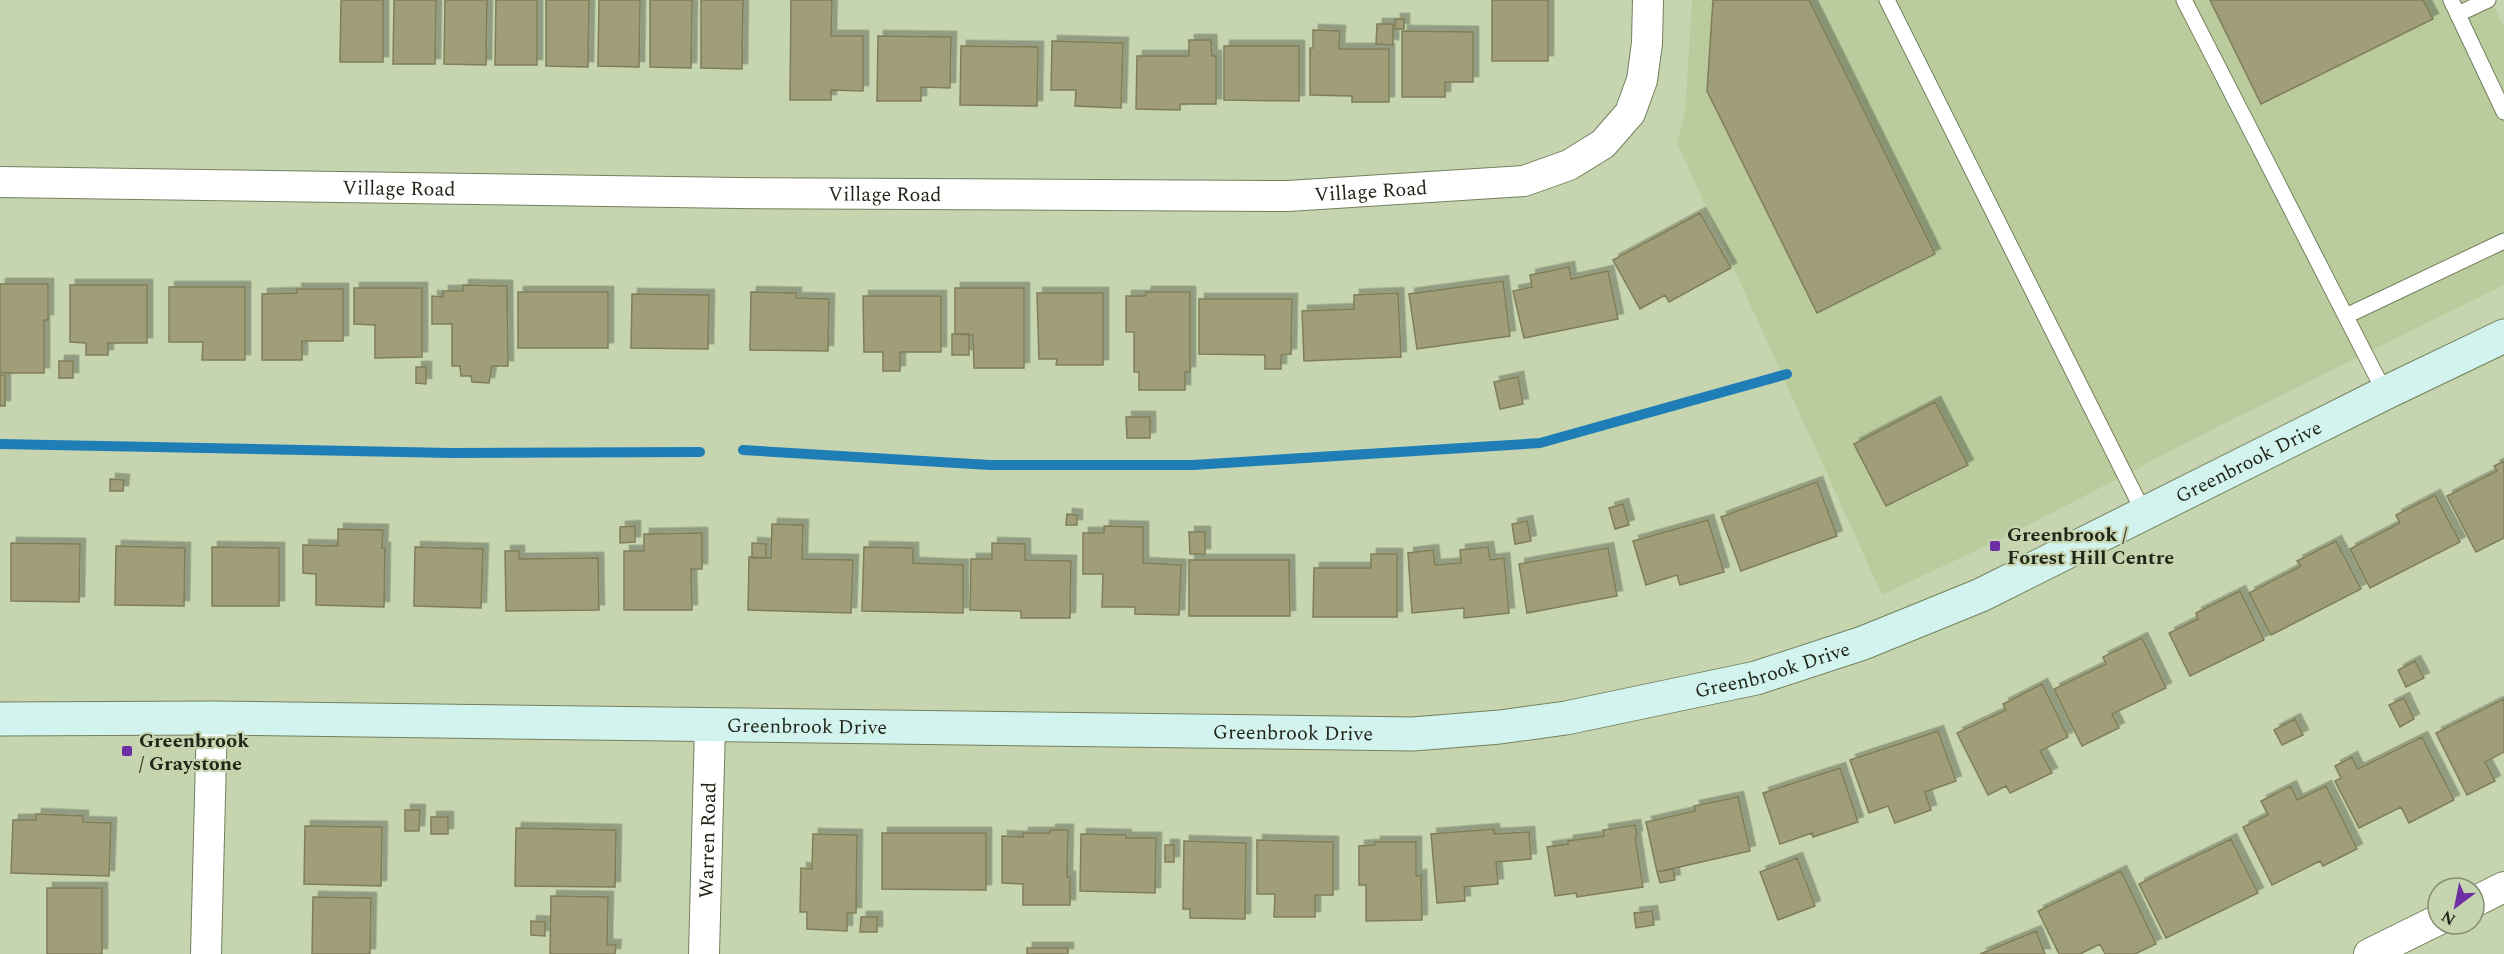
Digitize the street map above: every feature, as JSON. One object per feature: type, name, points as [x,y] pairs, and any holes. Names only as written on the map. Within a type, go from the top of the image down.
[{"type":"street","name":"Village Road","points":[[0,182],[738,194],[1288,196],[1524,181],[1569,165],[1603,144],[1630,113],[1642,80],[1648,0]]},
{"type":"street","name":"Greenbrook Drive","points":[[0,719],[213,718],[1413,734],[1555,720],[1756,678],[1863,643],[1982,595],[2385,393],[2504,336]]},
{"type":"street","points":[[206,954],[213,718]]},
{"type":"street","name":"Warren Road","points":[[704,954],[710,726]]},
{"type":"street","points":[[2486,896],[2504,887]]},
{"type":"street","points":[[2369,954],[2426,926]]},
{"type":"lane","points":[[1887,0],[2145,515]]},
{"type":"lane","points":[[2184,0],[2385,393]]},
{"type":"lane","points":[[2451,0],[2504,111]]},
{"type":"lane","points":[[2458,14],[2488,0]]},
{"type":"lane","points":[[2346,316],[2504,241]]},
{"type":"shaded area","points":[[1692,0],[2491,0],[2504,27],[2504,285],[2215,428],[2015,532],[1882,595],[1677,143],[1685,113]]},
{"type":"building","points":[[341,0],[383,0],[383,62],[340,62]]},
{"type":"building","points":[[394,0],[436,0],[435,64],[393,64]]},
{"type":"building","points":[[445,0],[487,0],[486,65],[444,64]]},
{"type":"building","points":[[496,0],[537,0],[537,65],[495,65]]},
{"type":"building","points":[[546,0],[589,0],[588,67],[546,66]]},
{"type":"building","points":[[599,0],[640,0],[639,67],[598,66]]},
{"type":"building","points":[[650,0],[692,0],[691,68],[650,67]]},
{"type":"building","points":[[701,0],[743,0],[742,69],[701,68]]},
{"type":"building","points":[[791,0],[832,0],[831,36],[863,36],[863,91],[831,90],[831,100],[790,100]]},
{"type":"building","points":[[1492,0],[1548,0],[1548,61],[1492,61]]},
{"type":"building","points":[[1713,0],[1809,0],[1935,254],[1817,313],[1707,91]]},
{"type":"building","points":[[2210,0],[2423,0],[2433,19],[2261,104]]},
{"type":"building","points":[[1395,19],[1404,19],[1404,29],[1395,29]]},
{"type":"building","points":[[1377,24],[1393,24],[1393,45],[1376,44]]},
{"type":"building","points":[[1313,30],[1340,31],[1339,49],[1389,49],[1389,102],[1352,102],[1352,96],[1310,95],[1310,48],[1313,48]]},
{"type":"building","points":[[1402,31],[1473,32],[1473,82],[1445,82],[1445,97],[1402,97]]},
{"type":"building","points":[[878,36],[951,37],[950,88],[921,87],[921,101],[877,101]]},
{"type":"building","points":[[1189,40],[1211,40],[1212,56],[1216,56],[1216,104],[1180,104],[1180,110],[1136,109],[1137,56],[1189,56]]},
{"type":"building","points":[[1052,41],[1123,43],[1121,108],[1075,106],[1076,90],[1051,90]]},
{"type":"building","points":[[961,46],[1038,47],[1037,106],[960,105]]},
{"type":"building","points":[[1224,46],[1299,46],[1299,101],[1224,100]]},
{"type":"building","points":[[1700,213],[1731,268],[1669,302],[1665,295],[1640,309],[1613,260]]},
{"type":"building","points":[[1569,267],[1571,279],[1608,271],[1618,319],[1524,338],[1513,291],[1532,287],[1530,275]]},
{"type":"building","points":[[1503,281],[1510,336],[1417,349],[1409,294]]},
{"type":"building","points":[[0,284],[48,284],[48,320],[44,320],[44,373],[0,373]]},
{"type":"building","points":[[70,285],[147,285],[147,343],[108,343],[108,355],[86,355],[86,343],[70,342]]},
{"type":"building","points":[[463,285],[507,286],[508,366],[492,366],[489,383],[472,382],[471,376],[461,376],[460,366],[452,366],[452,324],[432,324],[432,296],[443,297],[443,291],[463,291]]},
{"type":"building","points":[[169,287],[245,287],[245,360],[202,360],[203,342],[169,342]]},
{"type":"building","points":[[354,288],[422,288],[422,357],[375,358],[375,325],[354,324]]},
{"type":"building","points":[[955,288],[1024,288],[1024,368],[974,368],[973,335],[955,334]]},
{"type":"building","points":[[296,289],[343,289],[343,341],[302,341],[302,360],[262,360],[262,294],[297,293]]},
{"type":"building","points":[[518,292],[608,292],[608,348],[518,348]]},
{"type":"building","points":[[751,292],[796,293],[796,298],[829,299],[828,351],[750,350]]},
{"type":"building","points":[[1146,292],[1190,292],[1190,372],[1185,372],[1185,390],[1139,390],[1139,372],[1134,372],[1134,332],[1126,332],[1126,296],[1145,296]]},
{"type":"building","points":[[1037,293],[1103,293],[1103,365],[1056,365],[1057,359],[1039,359]]},
{"type":"building","points":[[1398,293],[1401,357],[1304,361],[1302,311],[1354,309],[1354,295]]},
{"type":"building","points":[[632,294],[709,295],[708,349],[631,348]]},
{"type":"building","points":[[863,296],[941,296],[941,352],[900,352],[900,371],[883,371],[883,352],[864,352]]},
{"type":"building","points":[[1199,299],[1292,299],[1291,354],[1281,355],[1281,369],[1265,369],[1265,355],[1199,354]]},
{"type":"building","points":[[952,334],[969,334],[969,355],[952,355]]},
{"type":"building","points":[[59,361],[73,361],[73,378],[59,378]]},
{"type":"building","points":[[416,367],[426,367],[426,384],[416,383]]},
{"type":"building","points":[[0,375],[5,375],[5,406],[0,406]]},
{"type":"building","points":[[1518,377],[1523,404],[1500,409],[1494,382]]},
{"type":"building","points":[[1935,402],[1968,465],[1886,506],[1854,444]]},
{"type":"building","points":[[1126,417],[1150,417],[1150,438],[1127,438]]},
{"type":"building","points":[[2504,461],[2504,538],[2476,552],[2447,496],[2497,471],[2494,466]]},
{"type":"building","points":[[110,479],[124,480],[123,491],[110,491]]},
{"type":"building","points":[[1817,482],[1837,536],[1741,571],[1721,517]]},
{"type":"building","points":[[2435,495],[2460,542],[2370,588],[2350,549],[2400,523],[2396,515]]},
{"type":"building","points":[[1623,504],[1629,525],[1615,529],[1609,508]]},
{"type":"building","points":[[1067,514],[1077,515],[1077,525],[1066,525]]},
{"type":"building","points":[[1708,520],[1724,572],[1680,585],[1677,575],[1646,585],[1633,541]]},
{"type":"building","points":[[1527,521],[1531,541],[1515,544],[1512,524]]},
{"type":"building","points":[[772,524],[803,525],[802,559],[853,560],[851,613],[748,610],[749,557],[771,558]]},
{"type":"building","points":[[635,526],[635,542],[620,543],[620,527]]},
{"type":"building","points":[[1104,526],[1143,527],[1143,563],[1181,565],[1179,615],[1135,614],[1135,607],[1102,607],[1103,574],[1083,574],[1083,533],[1104,533]]},
{"type":"building","points":[[338,529],[383,530],[384,607],[316,605],[316,574],[303,573],[303,545],[338,546]]},
{"type":"building","points":[[1189,532],[1205,532],[1205,554],[1190,554]]},
{"type":"building","points":[[702,533],[702,569],[691,569],[692,610],[624,610],[624,551],[644,551],[644,534]]},
{"type":"building","points":[[2336,541],[2361,589],[2271,635],[2249,593],[2301,566],[2297,561]]},
{"type":"building","points":[[11,543],[80,544],[79,602],[11,601]]},
{"type":"building","points":[[752,543],[766,544],[766,558],[752,558]]},
{"type":"building","points":[[992,543],[1025,544],[1025,560],[1071,561],[1070,618],[1021,618],[1021,611],[970,610],[971,559],[992,559]]},
{"type":"building","points":[[116,546],[185,548],[184,606],[115,605]]},
{"type":"building","points":[[212,547],[279,548],[279,606],[212,606]]},
{"type":"building","points":[[415,547],[483,549],[481,608],[414,606]]},
{"type":"building","points":[[864,547],[913,548],[913,563],[963,565],[963,613],[862,611]]},
{"type":"building","points":[[1488,547],[1490,560],[1504,558],[1509,613],[1464,618],[1464,608],[1412,613],[1408,553],[1433,550],[1435,565],[1461,563],[1460,550]]},
{"type":"building","points":[[1608,548],[1617,596],[1527,613],[1519,564]]},
{"type":"building","points":[[505,551],[519,551],[519,559],[598,558],[599,610],[506,611]]},
{"type":"building","points":[[1371,554],[1397,554],[1397,617],[1313,617],[1314,568],[1371,568]]},
{"type":"building","points":[[1189,560],[1289,560],[1290,616],[1189,616]]},
{"type":"building","points":[[2240,591],[2264,640],[2190,676],[2169,633],[2198,619],[2196,613]]},
{"type":"building","points":[[2142,638],[2166,688],[2112,714],[2119,728],[2082,746],[2054,689],[2106,664],[2103,657]]},
{"type":"building","points":[[2415,661],[2424,678],[2406,687],[2398,670]]},
{"type":"building","points":[[2042,684],[2068,737],[2040,751],[2052,773],[2010,793],[2006,786],[1988,795],[1957,733],[2006,710],[2003,704]]},
{"type":"building","points":[[2404,698],[2414,719],[2400,727],[2389,705]]},
{"type":"building","points":[[2504,699],[2504,752],[2485,762],[2495,781],[2467,795],[2436,733]]},
{"type":"building","points":[[2295,719],[2303,735],[2282,745],[2274,730]]},
{"type":"building","points":[[1938,731],[1956,781],[1925,792],[1931,810],[1895,823],[1888,806],[1869,813],[1850,760]]},
{"type":"building","points":[[2422,737],[2454,800],[2409,823],[2401,807],[2359,828],[2335,781],[2341,778],[2335,766],[2352,757],[2358,769]]},
{"type":"building","points":[[1840,768],[1858,822],[1813,837],[1812,833],[1780,844],[1763,793]]},
{"type":"building","points":[[2291,786],[2297,800],[2326,786],[2357,849],[2323,866],[2320,861],[2272,885],[2243,827],[2268,815],[2261,801]]},
{"type":"building","points":[[1738,797],[1750,851],[1657,872],[1646,822],[1695,811],[1694,806]]},
{"type":"building","points":[[405,810],[420,810],[419,831],[405,831]]},
{"type":"building","points":[[36,814],[83,816],[83,822],[111,823],[109,876],[11,873],[13,820],[36,820]]},
{"type":"building","points":[[431,817],[448,817],[448,834],[431,834]]},
{"type":"building","points":[[1635,825],[1643,887],[1577,897],[1576,893],[1555,896],[1547,847],[1568,844],[1568,841],[1604,836],[1603,830]]},
{"type":"building","points":[[305,826],[382,827],[381,886],[304,884]]},
{"type":"building","points":[[516,828],[616,830],[615,887],[515,886]]},
{"type":"building","points":[[1494,829],[1494,834],[1529,832],[1531,859],[1496,862],[1498,884],[1464,887],[1465,901],[1437,903],[1431,834]]},
{"type":"building","points":[[1050,830],[1068,830],[1067,877],[1070,877],[1070,905],[1023,905],[1023,884],[1002,883],[1002,836],[1023,837],[1023,833],[1050,833]]},
{"type":"building","points":[[882,833],[986,833],[986,890],[882,889]]},
{"type":"building","points":[[813,834],[857,835],[856,913],[847,913],[847,931],[807,929],[807,912],[800,912],[801,868],[812,869]]},
{"type":"building","points":[[1081,834],[1156,838],[1155,893],[1080,891]]},
{"type":"building","points":[[2231,839],[2258,893],[2166,938],[2139,884]]},
{"type":"building","points":[[1257,840],[1333,842],[1333,895],[1315,895],[1315,917],[1274,917],[1275,894],[1257,894]]},
{"type":"building","points":[[1184,841],[1246,843],[1245,919],[1190,918],[1190,909],[1183,909]]},
{"type":"building","points":[[1375,842],[1416,842],[1416,876],[1421,875],[1422,920],[1366,921],[1366,885],[1359,885],[1359,846],[1375,845]]},
{"type":"building","points":[[1165,845],[1174,845],[1174,862],[1165,862]]},
{"type":"building","points":[[1797,858],[1815,906],[1778,920],[1760,872]]},
{"type":"building","points":[[1673,869],[1675,880],[1660,883],[1657,872]]},
{"type":"building","points":[[2121,871],[2156,944],[2135,954],[2105,954],[2100,944],[2080,954],[2059,954],[2038,911]]},
{"type":"building","points":[[47,888],[102,888],[102,954],[47,954]]},
{"type":"building","points":[[551,896],[608,897],[607,945],[616,945],[615,954],[550,954]]},
{"type":"building","points":[[313,897],[371,898],[370,954],[312,954]]},
{"type":"building","points":[[1652,911],[1654,925],[1636,928],[1634,913]]},
{"type":"building","points":[[861,917],[877,917],[877,932],[860,932]]},
{"type":"building","points":[[531,921],[545,922],[545,936],[531,935]]},
{"type":"building","points":[[2036,931],[2045,954],[1980,954]]},
{"type":"building","points":[[1027,948],[1068,948],[1068,954],[1027,954]]},
{"type":"waterway","points":[[743,450],[990,465],[1193,465],[1540,443],[1787,374]]},
{"type":"waterway","points":[[0,444],[451,453],[700,452]]},
{"type":"place","name":"Greenbrook / Forest Hill Centre","points":[[1995,546]]},
{"type":"place","name":"Greenbrook / Graystone","points":[[127,751]]}]
